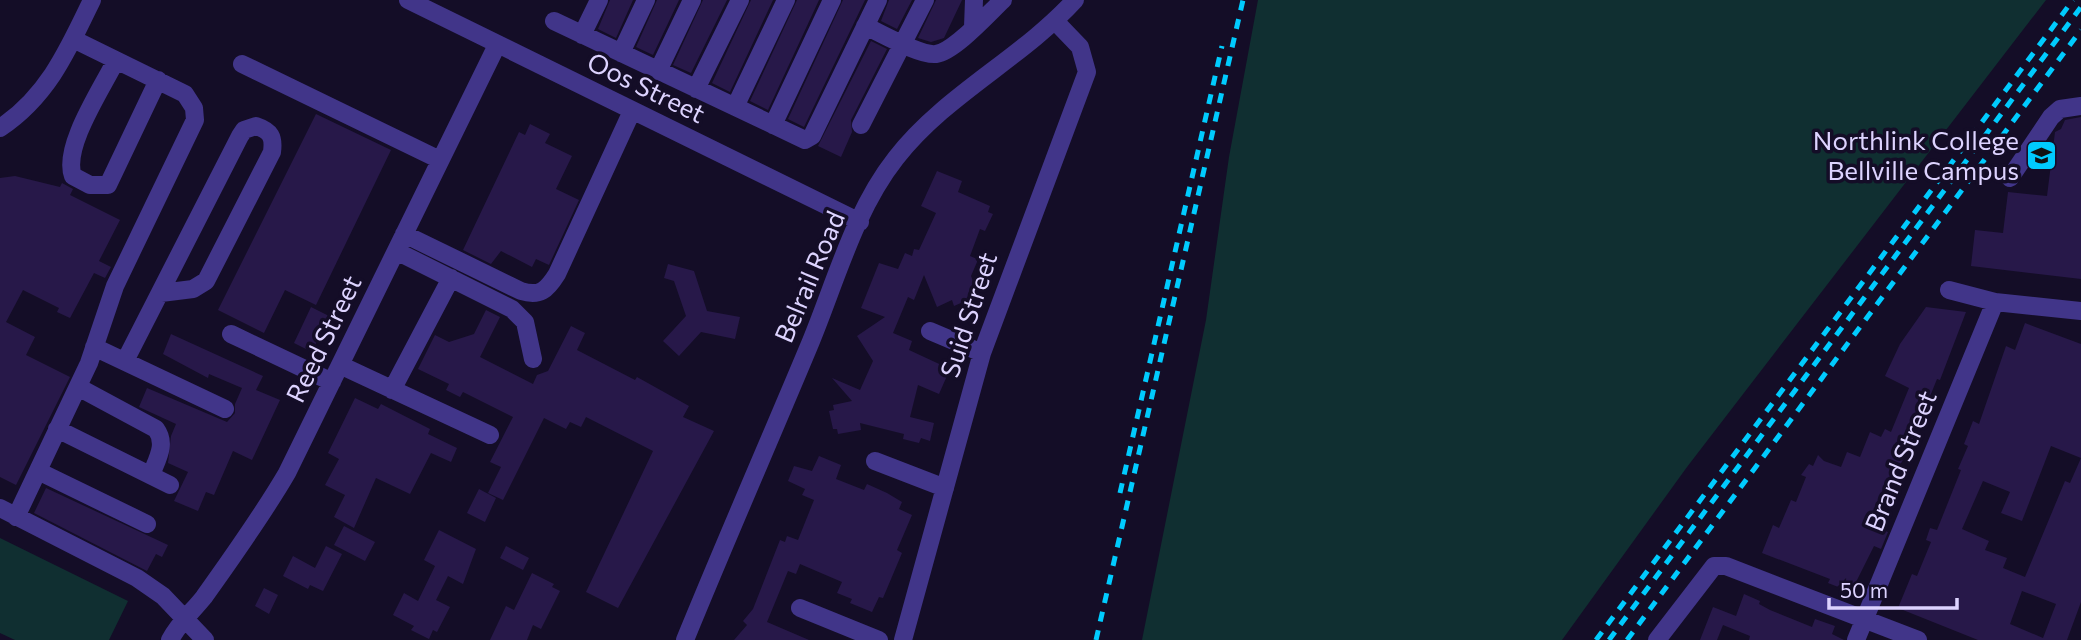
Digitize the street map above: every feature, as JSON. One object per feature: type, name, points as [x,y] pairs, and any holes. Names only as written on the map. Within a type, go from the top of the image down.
[{"type":"street","points":[[0,128],[22,113],[45,89],[92,0]]},
{"type":"street","name":"Oos Street","points":[[408,0],[860,222]]},
{"type":"street","points":[[582,35],[599,0]]},
{"type":"street","points":[[621,53],[646,0]]},
{"type":"street","points":[[658,71],[692,0]]},
{"type":"street","points":[[696,89],[740,0]]},
{"type":"street","points":[[735,107],[786,0]]},
{"type":"street","points":[[773,125],[832,0]]},
{"type":"street","points":[[554,21],[803,139],[812,136],[878,0]]},
{"type":"street","points":[[862,125],[925,0]]},
{"type":"street","points":[[973,27],[974,0]]},
{"type":"street","points":[[865,26],[903,43],[938,54],[1003,0]]},
{"type":"street","name":"Belrail Road","points":[[685,640],[860,222],[882,180],[912,140],[1055,21],[1075,0]]},
{"type":"street","name":"Suid Street","points":[[904,640],[982,353],[1087,72],[1082,50],[1055,21]]},
{"type":"street","points":[[16,517],[78,387],[115,286],[195,120],[194,108],[188,96],[73,39]]},
{"type":"street","name":"Reed Street","points":[[170,640],[274,495],[497,45]]},
{"type":"street","points":[[116,60],[76,141],[72,155],[70,167],[73,176],[90,185],[108,185],[158,80]]},
{"type":"street","points":[[242,64],[440,160]]},
{"type":"street","points":[[2010,178],[2051,117],[2060,108],[2081,106]]},
{"type":"street","points":[[404,234],[521,291],[532,295],[544,291],[557,274],[632,110]]},
{"type":"street","points":[[125,362],[244,130],[256,126],[268,131],[274,141],[272,152],[206,281],[193,289],[161,293]]},
{"type":"street","points":[[396,251],[519,315],[524,322],[533,359]]},
{"type":"street","points":[[392,390],[451,278]]},
{"type":"street","points":[[1949,290],[1995,302],[2081,311]]},
{"type":"street","name":"Brand Street","points":[[1856,640],[1995,302]]},
{"type":"street","points":[[929,331],[982,353]]},
{"type":"street","points":[[231,334],[336,374],[392,390],[490,435]]},
{"type":"street","points":[[94,347],[225,409]]},
{"type":"street","points":[[78,387],[156,429],[162,439],[162,446],[151,475]]},
{"type":"street","points":[[57,429],[170,485]]},
{"type":"street","points":[[875,461],[945,488]]},
{"type":"street","points":[[38,471],[147,524]]},
{"type":"street","points":[[0,508],[138,578],[163,596],[205,640]]},
{"type":"street","points":[[1657,640],[1714,566],[1726,566],[1865,617],[1918,640]]},
{"type":"street","points":[[800,608],[879,640]]},
{"type":"green space","points":[[1258,0],[2046,0],[1687,467],[1562,640],[1142,640],[1206,320],[1229,157]]},
{"type":"green space","points":[[0,538],[128,601],[109,640],[15,640],[0,633]]},
{"type":"building","points":[[610,0],[633,0],[616,38],[598,29]]},
{"type":"building","points":[[657,0],[679,0],[653,55],[636,47]]},
{"type":"building","points":[[703,0],[727,0],[691,73],[673,65]]},
{"type":"building","points":[[751,0],[773,0],[730,92],[712,83]]},
{"type":"building","points":[[797,0],[819,0],[768,110],[750,101]]},
{"type":"building","points":[[843,0],[865,0],[804,127],[788,119]]},
{"type":"building","points":[[889,0],[912,0],[897,29],[881,21]]},
{"type":"building","points":[[936,0],[962,0],[944,38],[931,42],[918,38]]},
{"type":"building","points":[[871,41],[887,49],[851,120],[852,132],[841,157],[818,146]]},
{"type":"building","points":[[316,114],[391,150],[316,305],[285,290],[264,333],[218,310]]},
{"type":"building","points":[[2081,117],[2081,279],[1971,266],[1975,230],[2003,233],[2008,192],[2047,196],[2055,132],[2061,129],[2065,120]]},
{"type":"building","points":[[530,124],[550,134],[545,143],[572,156],[556,189],[579,200],[549,265],[536,259],[532,267],[501,251],[491,264],[463,250],[519,132],[525,135]]},
{"type":"building","points":[[937,171],[962,181],[958,192],[990,206],[988,212],[993,214],[985,231],[980,229],[970,256],[977,259],[971,276],[977,291],[968,294],[970,299],[954,306],[952,300],[937,307],[924,275],[914,300],[908,297],[893,333],[912,341],[909,350],[950,369],[939,394],[918,385],[910,417],[934,423],[930,441],[921,438],[919,443],[903,439],[904,434],[860,423],[861,430],[838,434],[837,429],[833,429],[829,411],[834,410],[833,405],[852,401],[832,378],[860,390],[873,361],[857,336],[885,317],[861,308],[879,263],[898,269],[905,253],[912,256],[914,249],[919,250],[936,213],[921,206]]},
{"type":"building","points":[[15,176],[60,187],[62,183],[73,189],[70,195],[120,220],[99,261],[111,267],[105,278],[94,273],[70,318],[57,312],[59,308],[23,290],[6,322],[35,337],[26,355],[70,377],[16,485],[0,477],[0,178]]},
{"type":"building","points":[[668,264],[694,271],[707,311],[740,317],[735,339],[701,332],[679,356],[663,341],[686,316],[674,281],[664,278]]},
{"type":"building","points":[[311,307],[329,316],[312,352],[294,343]]},
{"type":"building","points":[[1926,307],[1966,312],[1940,380],[1937,379],[1908,451],[1900,465],[1897,463],[1877,512],[1874,527],[1888,532],[1881,549],[1874,546],[1851,592],[1828,583],[1830,579],[1762,553],[1773,525],[1779,528],[1791,500],[1796,502],[1806,477],[1801,475],[1809,464],[1813,466],[1818,455],[1824,461],[1841,467],[1847,452],[1860,457],[1870,432],[1881,437],[1885,429],[1891,432],[1909,388],[1885,376],[1900,344]]},
{"type":"building","points":[[486,310],[500,317],[480,357],[533,384],[537,375],[548,371],[571,326],[585,333],[577,350],[635,380],[637,377],[689,406],[683,417],[714,431],[618,608],[586,592],[653,451],[586,417],[581,427],[570,422],[566,429],[544,418],[503,500],[488,493],[501,467],[490,462],[513,417],[463,392],[460,397],[446,390],[449,384],[418,369],[435,335],[449,342],[474,334]]},
{"type":"building","points":[[2025,323],[2081,344],[2081,458],[2081,602],[2067,640],[1978,640],[1898,608],[1912,574],[1917,576],[1931,542],[1926,540],[1930,528],[1937,530],[1961,470],[1958,469],[1968,446],[1964,444],[1973,421],[1979,424],[2006,346],[2015,350]],"holes":[[[2051,446],[2081,458],[2070,483],[2065,481],[2025,577],[2003,568],[2007,558],[1985,550],[1989,541],[1962,529],[1983,481],[2010,492],[2001,513],[2022,521]],[[2022,591],[2056,604],[2043,638],[2010,624]]]},
{"type":"building","points":[[171,334],[263,376],[256,390],[280,400],[252,460],[233,451],[214,495],[206,492],[198,511],[174,501],[188,472],[168,463],[171,436],[176,424],[139,407],[147,388],[227,422],[235,413],[235,404],[242,388],[209,374],[208,378],[163,354]]},
{"type":"building","points":[[355,398],[378,409],[381,404],[430,429],[428,434],[457,448],[451,462],[431,453],[410,494],[376,478],[354,528],[334,517],[345,495],[325,485],[339,459],[328,453]]},
{"type":"building","points":[[819,456],[841,465],[836,479],[864,490],[867,484],[887,493],[902,502],[899,509],[912,515],[897,550],[902,553],[883,598],[879,597],[872,612],[850,603],[852,599],[837,593],[842,582],[800,564],[796,574],[788,571],[767,622],[809,640],[734,640],[747,625],[743,621],[753,609],[780,540],[785,542],[787,536],[798,540],[814,500],[802,495],[805,489],[788,481],[794,466],[812,471]]},
{"type":"building","points":[[46,488],[168,545],[162,557],[156,554],[147,571],[34,513]]},
{"type":"building","points":[[479,489],[496,498],[485,522],[467,513]]},
{"type":"building","points":[[344,526],[375,542],[365,561],[334,545]]},
{"type":"building","points":[[439,530],[476,549],[463,584],[448,576],[436,600],[450,607],[437,632],[433,630],[429,639],[411,630],[414,626],[393,615],[404,593],[418,601],[435,566],[424,560]]},
{"type":"building","points":[[326,546],[342,554],[323,591],[310,585],[308,589],[283,576],[293,556],[315,568]]},
{"type":"building","points":[[506,546],[529,558],[523,570],[500,558]]},
{"type":"building","points":[[532,573],[554,584],[552,587],[560,591],[541,629],[533,625],[527,640],[490,640],[506,606],[514,610]]},
{"type":"building","points":[[264,588],[278,595],[269,614],[255,606]]},
{"type":"building","points":[[1744,594],[1760,601],[1759,604],[1770,610],[1812,627],[1815,619],[1835,626],[1832,634],[1844,640],[1749,640],[1750,636],[1723,625],[1717,640],[1700,640],[1713,607],[1736,616]]},
{"type":"railway","points":[[1096,640],[1243,0]]},
{"type":"railway","points":[[1596,640],[2073,0]]},
{"type":"railway","points":[[1609,640],[2081,7]]},
{"type":"railway","points":[[1627,640],[2081,30]]},
{"type":"railway","points":[[1120,493],[1222,46]]},
{"type":"place","name":"Northlink College Bellville Campus","points":[[2042,156]]}]
